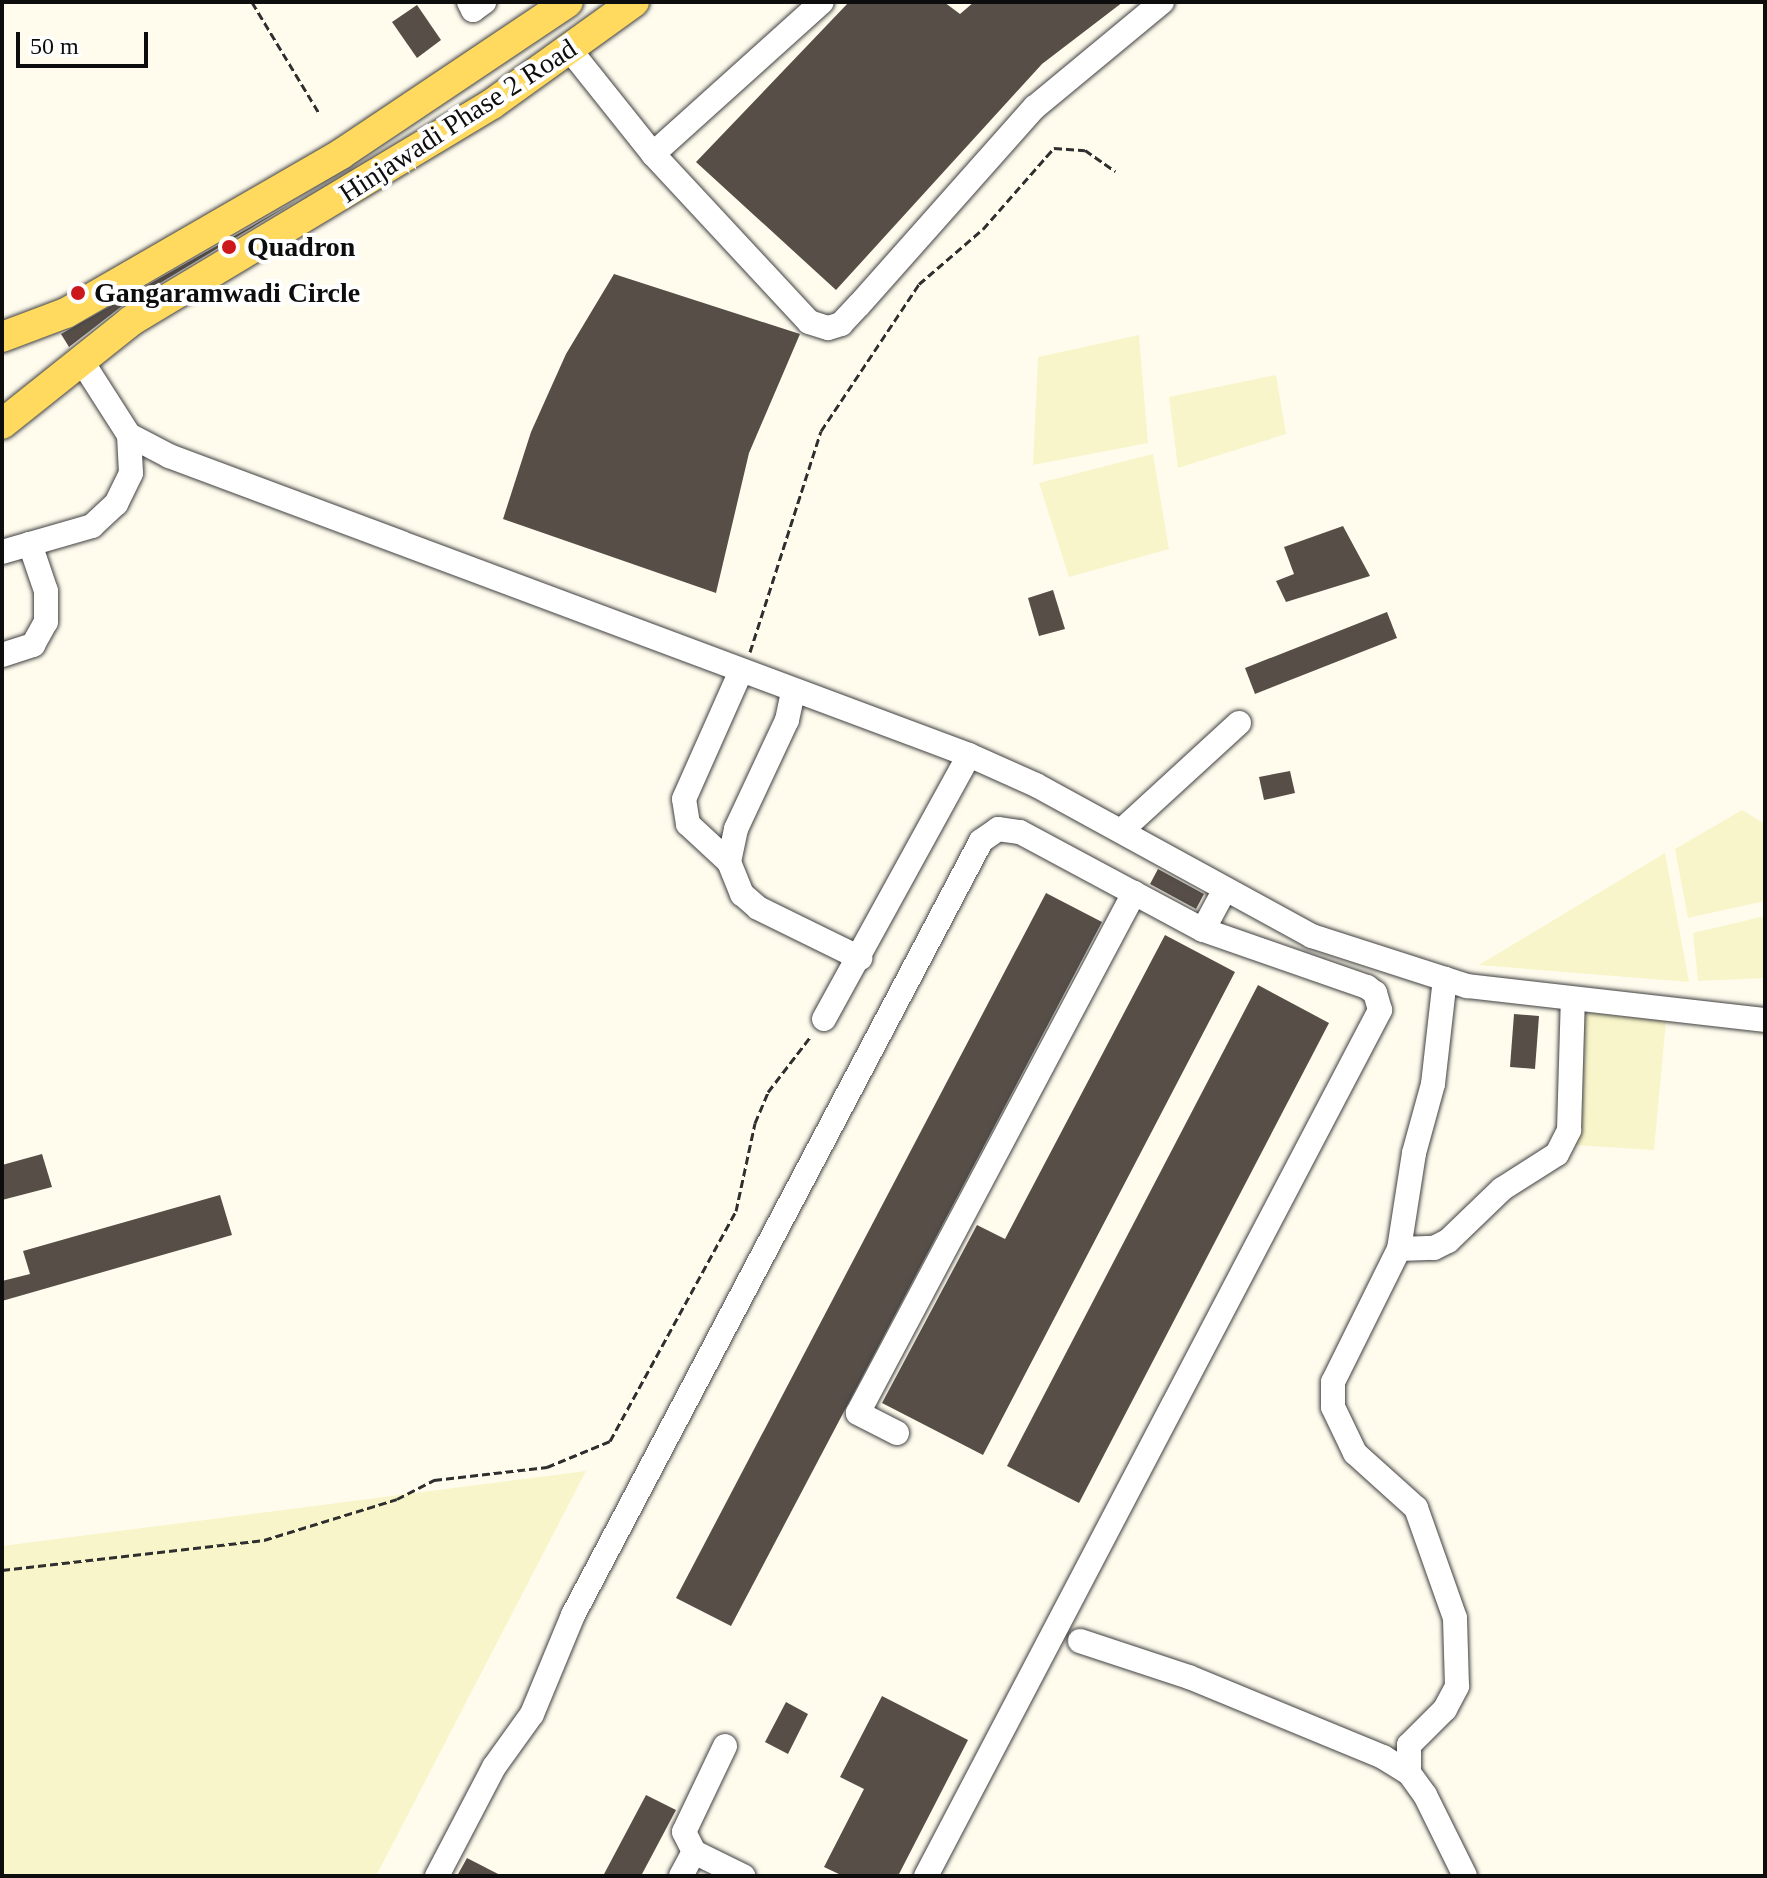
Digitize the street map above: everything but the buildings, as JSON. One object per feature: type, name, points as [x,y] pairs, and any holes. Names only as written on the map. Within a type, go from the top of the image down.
[{"type":"main road","name":"Hinjawadi Phase 2 Road","points":[[2,337],[66,313],[341,154],[568,2]]},
{"type":"main road","name":"Hinjawadi Phase 2 Road","points":[[2,424],[131,321],[416,152],[570,50],[634,2]]},
{"type":"street","points":[[469,2],[473,10],[484,2]]},
{"type":"street","points":[[653,154],[822,2]]},
{"type":"street","points":[[570,50],[653,154],[809,322],[828,328],[841,324],[859,305],[1035,107],[1162,2]]},
{"type":"street","points":[[2,552],[92,526],[116,504],[131,473],[129,435],[81,360]]},
{"type":"street","points":[[129,435],[169,456],[740,673],[969,755],[1121,831],[1224,891],[1312,936],[1445,979],[1573,999],[1765,1020]]},
{"type":"street","points":[[2,655],[33,645],[46,622],[46,591],[30,544]]},
{"type":"street","points":[[740,673],[684,799],[688,824],[729,862],[742,894],[758,908],[860,958]]},
{"type":"street","points":[[729,862],[736,829],[787,720],[793,692]]},
{"type":"street","points":[[1121,831],[1239,723]]},
{"type":"street","points":[[824,1019],[969,755]]},
{"type":"street","points":[[437,1876],[494,1767],[532,1714],[573,1615],[981,841],[998,829],[1020,832],[1203,930],[1367,987],[1375,993],[1380,1010],[926,1876]]},
{"type":"street","points":[[1203,930],[1224,891]]},
{"type":"street","points":[[897,1433],[858,1413],[1134,893]]},
{"type":"street","points":[[1445,979],[1433,1084],[1414,1153],[1399,1249],[1338,1370],[1333,1407],[1355,1453],[1416,1508],[1455,1618],[1457,1686],[1445,1709],[1409,1745],[1409,1773],[1465,1876]]},
{"type":"street","points":[[1399,1249],[1434,1248],[1448,1241],[1502,1189],[1557,1154],[1569,1130],[1573,999]]},
{"type":"street","points":[[1080,1641],[1189,1677],[1383,1757],[1409,1773]]},
{"type":"street","points":[[725,1746],[687,1820],[684,1832],[694,1852],[743,1876]]},
{"type":"street","points":[[681,1876],[694,1852]]},
{"type":"path","points":[[252,2],[319,113]]},
{"type":"path","points":[[740,673],[768,604],[821,431],[919,284],[983,229],[1054,148],[1085,150],[1115,171]]},
{"type":"path","points":[[2,1570],[264,1540],[397,1499],[434,1480],[547,1467],[610,1441],[736,1211],[755,1123],[768,1092],[824,1019]]},
{"type":"shaded area","points":[[1139,335],[1148,443],[1033,465],[1038,357]]},
{"type":"shaded area","points":[[1276,375],[1286,434],[1178,468],[1169,397]]},
{"type":"shaded area","points":[[1153,454],[1169,549],[1069,577],[1039,483]]},
{"type":"shaded area","points":[[1742,810],[1765,824],[1765,901],[1688,918],[1675,849]]},
{"type":"shaded area","points":[[1665,853],[1689,982],[1479,965]]},
{"type":"shaded area","points":[[1765,916],[1765,978],[1698,981],[1693,933]]},
{"type":"shaded area","points":[[1592,1013],[1666,1021],[1654,1150],[1574,1145],[1584,1016]]},
{"type":"shaded area","points":[[586,1471],[376,1876],[2,1876],[2,1546]]},
{"type":"place","name":"Quadron","points":[[229,247]]},
{"type":"place","name":"Gangaramwadi Circle","points":[[78,293]]}]
